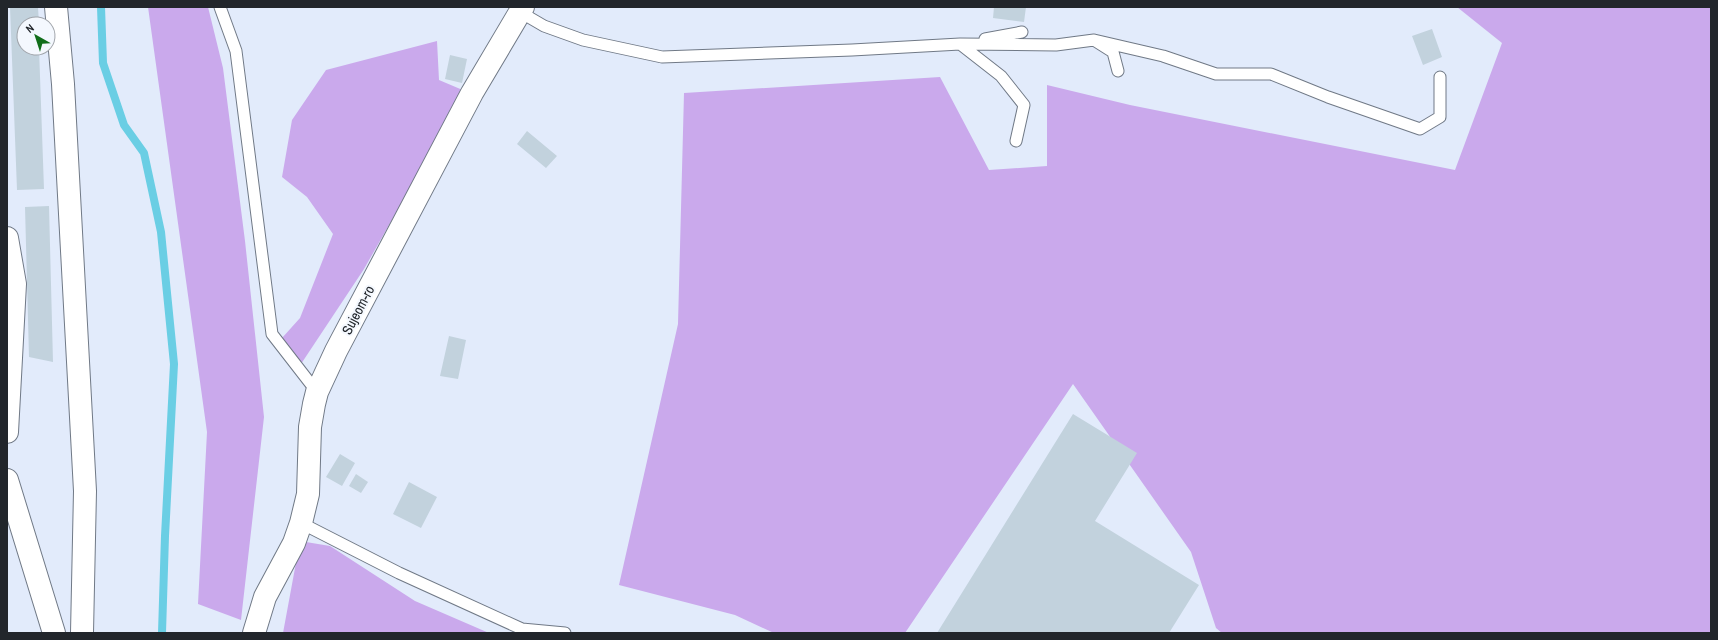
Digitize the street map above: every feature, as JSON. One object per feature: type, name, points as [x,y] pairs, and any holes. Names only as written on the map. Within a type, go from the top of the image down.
[{"type":"street","points":[[56,7],[63,84],[85,491],[82,633]]},
{"type":"street","name":"Sujeom-ro","points":[[254,633],[265,597],[294,543],[301,523],[308,494],[310,427],[317,392],[340,344],[472,93],[522,9]]},
{"type":"street","points":[[7,238],[16,284],[7,432]]},
{"type":"street","points":[[7,480],[54,633]]},
{"type":"lane","points":[[220,7],[236,51],[272,334],[317,392]]},
{"type":"lane","points":[[522,9],[544,26],[583,40],[662,57],[852,50],[960,44],[1056,45],[1094,40],[1163,56],[1216,74],[1271,74],[1328,97],[1420,130],[1440,117],[1440,77]]},
{"type":"lane","points":[[960,44],[1022,32]]},
{"type":"lane","points":[[1094,40],[1113,52],[1118,71]]},
{"type":"lane","points":[[960,44],[1001,76],[1024,105],[1016,141]]},
{"type":"lane","points":[[301,523],[399,573],[522,629],[565,633]]},
{"type":"shaded area","points":[[148,7],[208,7],[223,68],[245,241],[264,417],[241,620],[198,604],[207,432]]},
{"type":"shaded area","points":[[1457,7],[1711,7],[1711,633],[1222,633],[1216,628],[1191,552],[1073,384],[905,633],[774,633],[735,615],[619,585],[678,324],[684,93],[940,77],[989,170],[1047,166],[1047,85],[1130,105],[1455,170],[1502,43]]},
{"type":"shaded area","points":[[437,41],[439,80],[465,91],[364,269],[301,364],[282,338],[300,318],[333,234],[307,197],[282,177],[292,120],[326,70]]},
{"type":"shaded area","points":[[300,541],[330,546],[415,601],[489,633],[283,633]]},
{"type":"building","points":[[10,7],[38,7],[39,16],[16,16],[16,56],[39,56],[44,189],[17,190]]},
{"type":"building","points":[[994,7],[1026,7],[1024,22],[993,18]]},
{"type":"building","points":[[1432,29],[1442,57],[1423,65],[1412,36]]},
{"type":"building","points":[[450,55],[467,59],[462,83],[445,79]]},
{"type":"building","points":[[527,131],[557,156],[546,168],[517,144]]},
{"type":"building","points":[[49,206],[53,362],[29,357],[25,207]]},
{"type":"building","points":[[449,336],[466,340],[458,379],[440,376]]},
{"type":"building","points":[[1073,414],[1137,453],[1095,521],[1199,585],[1169,633],[937,633]]},
{"type":"building","points":[[340,454],[355,463],[342,486],[326,477]]},
{"type":"building","points":[[356,474],[368,482],[361,493],[349,486]]},
{"type":"building","points":[[409,482],[437,497],[421,528],[393,514]]},
{"type":"waterway","points":[[101,7],[103,63],[124,125],[144,153],[161,232],[174,364],[165,536],[162,633]]}]
